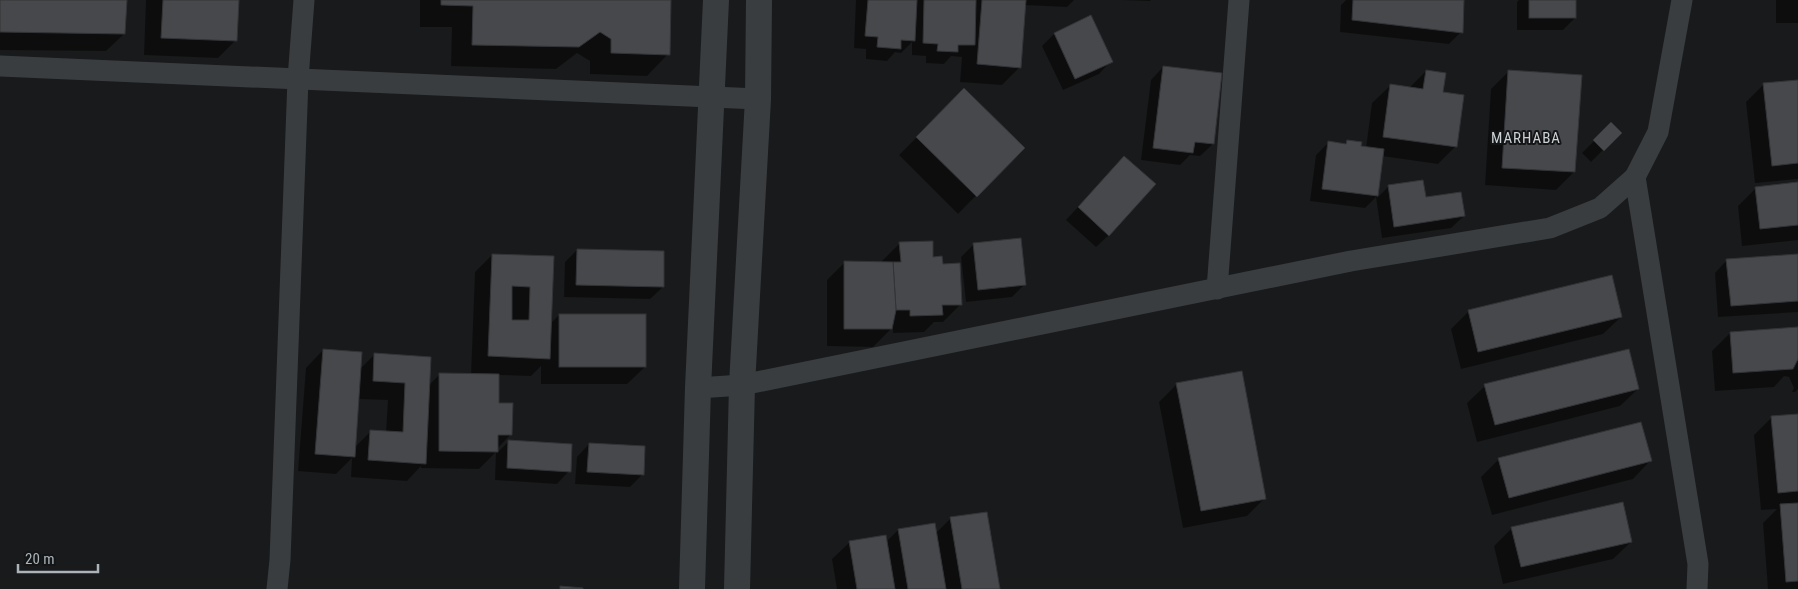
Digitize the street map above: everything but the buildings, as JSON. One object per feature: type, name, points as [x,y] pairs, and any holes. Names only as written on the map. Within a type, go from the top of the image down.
[{"type":"street","points":[[277,589],[280,560],[298,79],[304,0]]},
{"type":"street","points":[[692,589],[698,388],[716,0]]},
{"type":"street","points":[[737,589],[742,385],[758,99],[759,0]]},
{"type":"street","points":[[1217,289],[1239,0]]},
{"type":"street","points":[[698,388],[742,385],[1351,261],[1550,228],[1600,208],[1635,177],[1658,132],[1682,0]]},
{"type":"street","points":[[0,66],[758,99]]},
{"type":"street","points":[[1635,177],[1698,564],[1698,589]]},
{"type":"district","name":"MARHABA","points":[[1526,138]]}]
